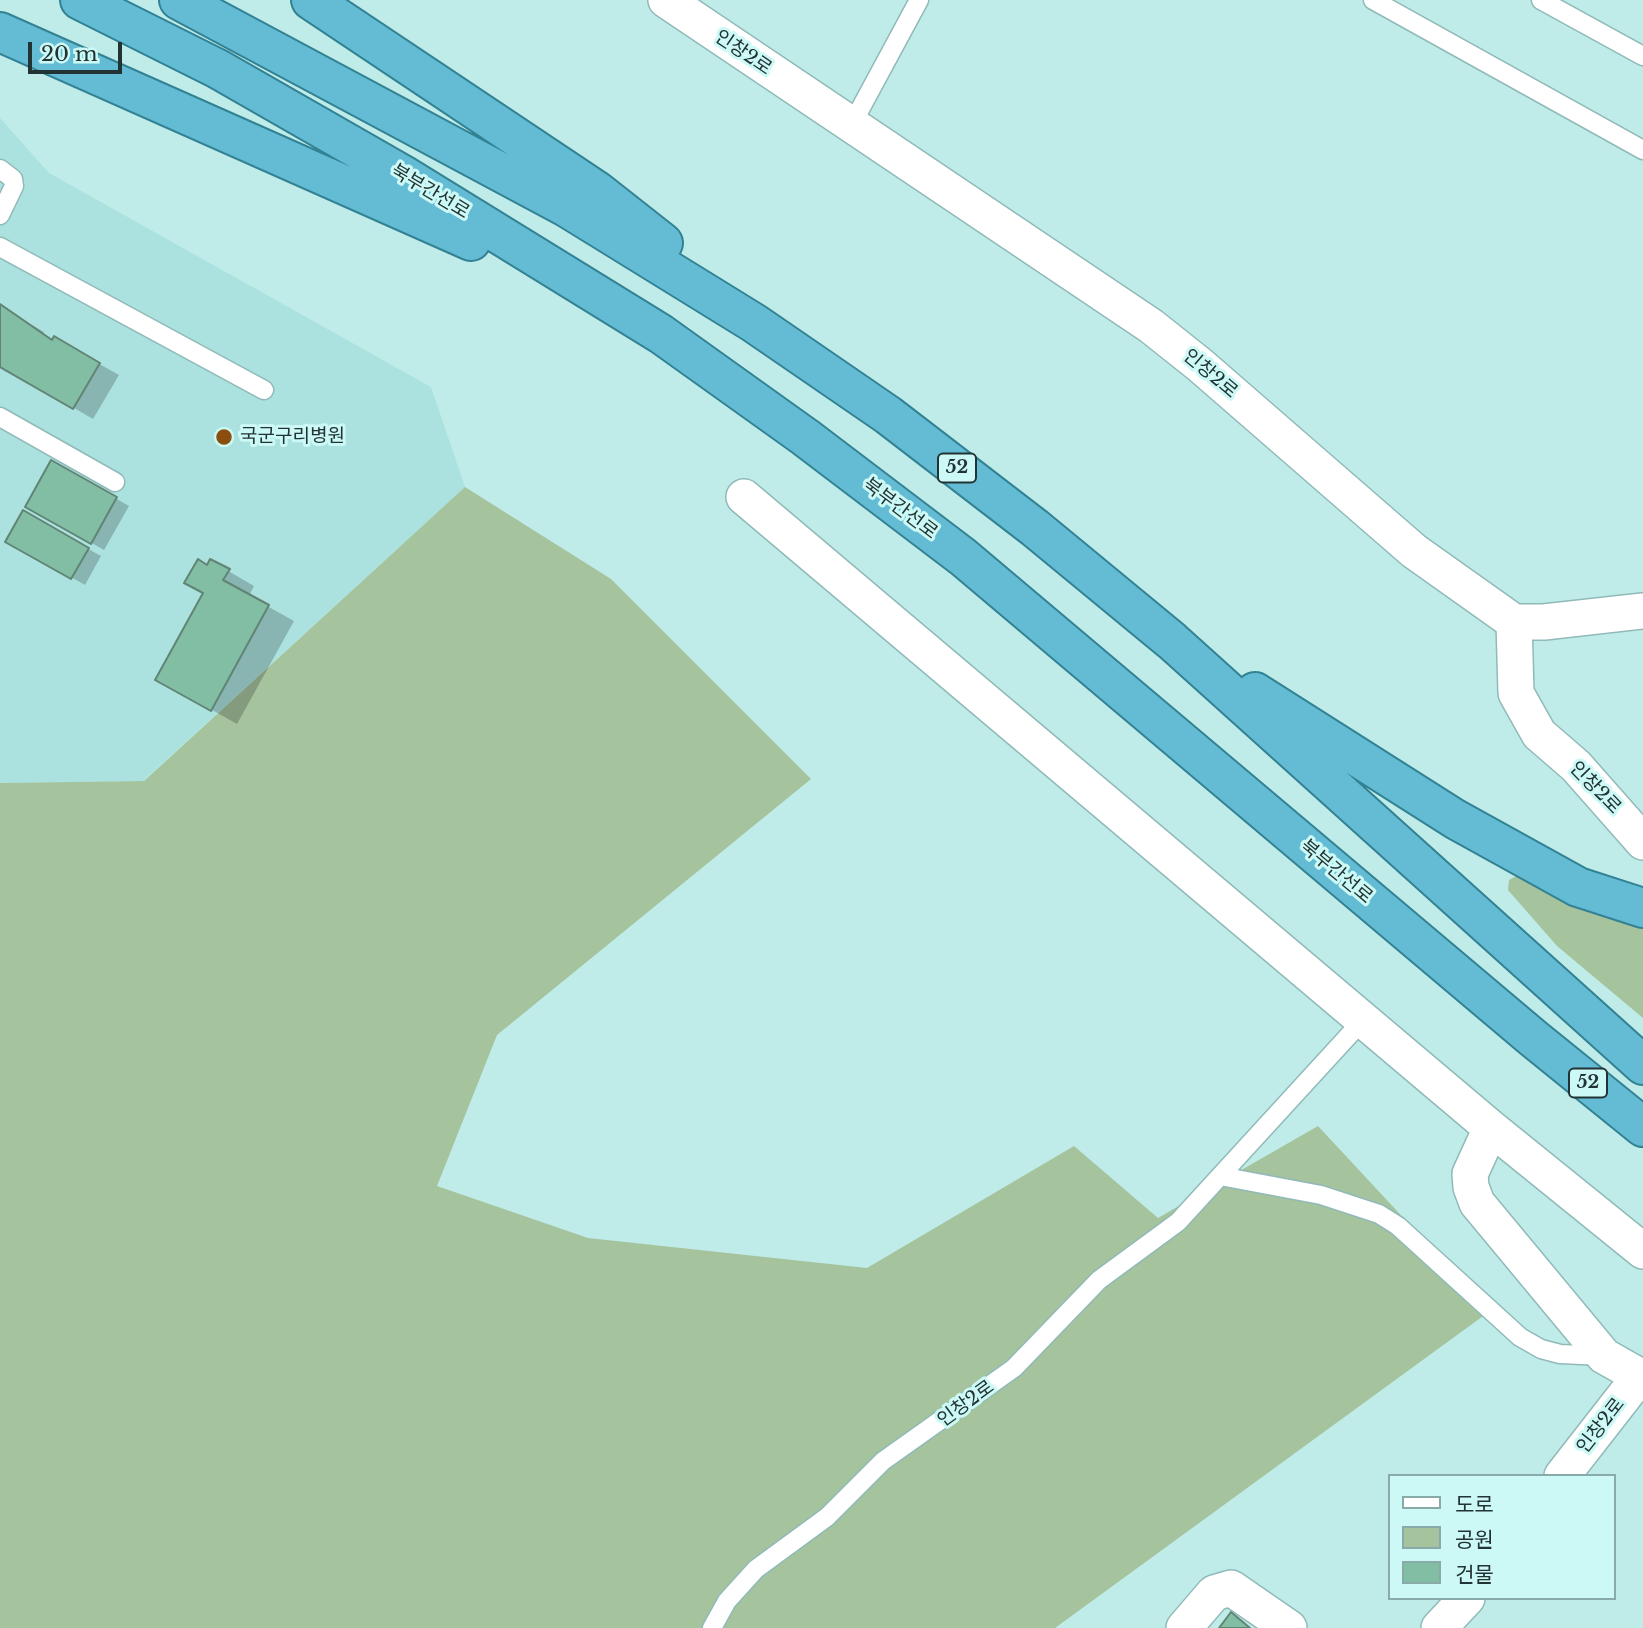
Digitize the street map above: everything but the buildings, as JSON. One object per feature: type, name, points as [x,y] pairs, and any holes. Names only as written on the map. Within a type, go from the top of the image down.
[{"type":"highway","name":"북부간선로","points":[[80,0],[218,69],[403,175],[661,334],[805,437],[963,557],[1533,1038],[1643,1127]]},
{"type":"highway","name":"52","points":[[179,0],[566,207],[754,323],[888,415],[993,495],[1172,641],[1643,1065]]},
{"type":"highway","points":[[311,0],[597,191],[754,323]]},
{"type":"highway","points":[[0,32],[469,240],[661,334]]},
{"type":"highway","points":[[1172,641],[1455,818],[1578,887],[1643,908]]},
{"type":"highway","points":[[1533,1038],[1643,1136]]},
{"type":"street","name":"인창2로","points":[[667,0],[1150,326],[1200,365],[1414,551],[1514,622],[1516,693],[1539,734],[1576,765],[1643,842]]},
{"type":"street","points":[[744,497],[1491,1128],[1643,1251]]},
{"type":"street","points":[[1514,622],[1545,622],[1643,611]]},
{"type":"street","name":"인창2로","points":[[1491,1128],[1470,1174],[1477,1203],[1604,1356],[1642,1377],[1564,1474]]},
{"type":"street","points":[[1184,1628],[1214,1593],[1231,1588],[1289,1628]]},
{"type":"street","points":[[1438,1628],[1465,1600]]},
{"type":"lane","points":[[851,126],[919,0]]},
{"type":"lane","points":[[1373,0],[1643,150]]},
{"type":"lane","points":[[1541,0],[1643,57]]},
{"type":"lane","points":[[0,169],[13,179],[14,186],[0,215]]},
{"type":"lane","points":[[0,247],[264,390]]},
{"type":"lane","points":[[0,417],[115,482]]},
{"type":"lane","name":"인창2로","points":[[712,1628],[727,1601],[756,1569],[827,1517],[883,1461],[1014,1368],[1099,1280],[1178,1222],[1363,1020]]},
{"type":"lane","name":"인창2로","points":[[1220,1177],[1321,1195],[1379,1214],[1398,1226],[1520,1337],[1541,1349],[1560,1354],[1604,1356]]},
{"type":"shaded area","name":"국군구리병원","points":[[0,118],[49,173],[431,387],[465,487],[143,781],[0,783]]},
{"type":"green space","points":[[465,487],[611,579],[811,779],[497,1035],[437,1186],[588,1238],[867,1268],[1074,1146],[1158,1218],[1318,1126],[1490,1311],[1055,1628],[0,1628],[0,783],[144,781]]},
{"type":"green space","points":[[1516,876],[1643,928],[1643,1018],[1557,946],[1508,890],[1509,880]]},
{"type":"place","name":"국군구리병원","points":[[224,437]]}]
